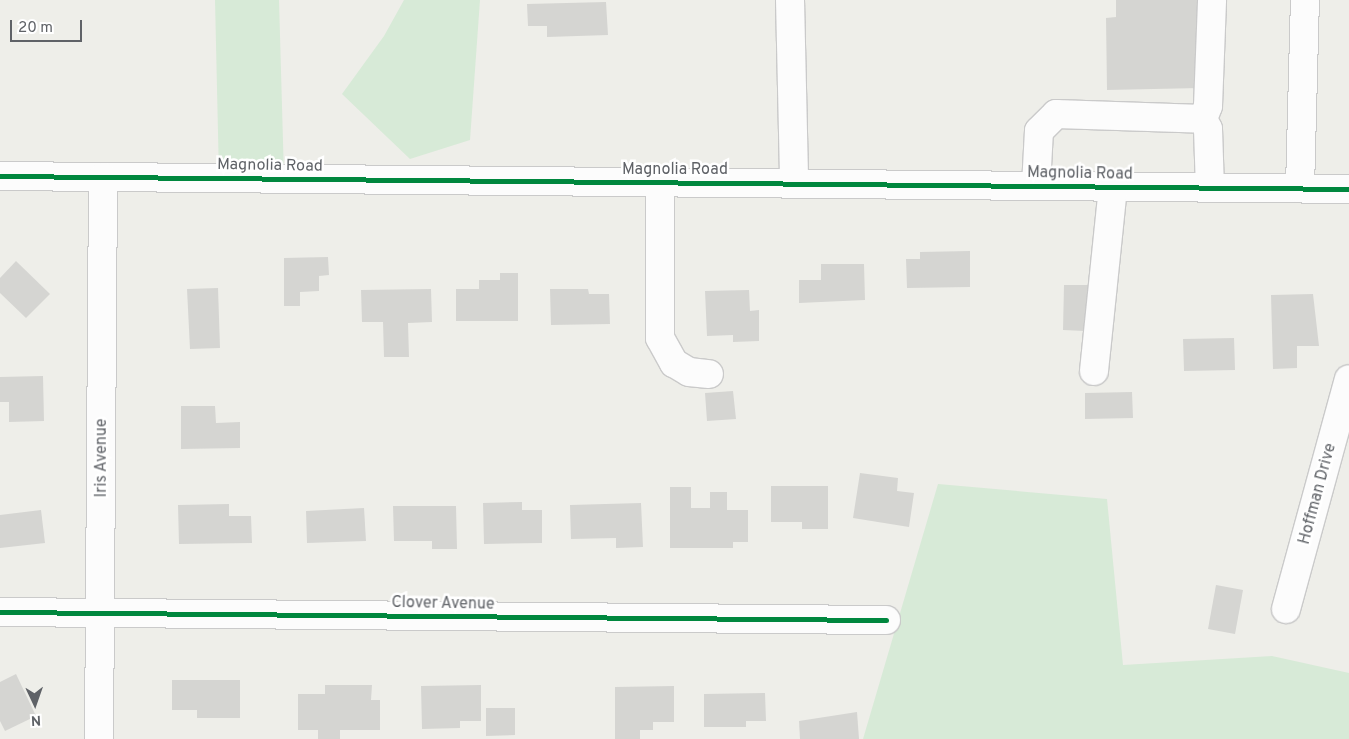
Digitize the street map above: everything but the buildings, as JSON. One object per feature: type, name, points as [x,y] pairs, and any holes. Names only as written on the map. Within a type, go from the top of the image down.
[{"type":"street","points":[[790,0],[794,184]]},
{"type":"street","points":[[1300,188],[1305,0]]},
{"type":"street","points":[[1202,119],[1208,106],[1211,1]]},
{"type":"street","points":[[1036,186],[1039,131],[1056,114],[1202,119]]},
{"type":"street","points":[[1202,119],[1208,129],[1210,188]]},
{"type":"street","name":"Magnolia Road","points":[[0,176],[1349,189]]},
{"type":"street","name":"Iris Avenue","points":[[99,739],[103,177]]},
{"type":"street","points":[[660,182],[660,338],[674,363],[689,372],[708,374]]},
{"type":"street","points":[[1094,371],[1113,187]]},
{"type":"street","name":"Hoffman Drive","points":[[1286,609],[1349,379]]},
{"type":"street","name":"Clover Avenue","points":[[0,612],[886,620]]},
{"type":"green space","points":[[215,0],[279,0],[284,177],[219,177]]},
{"type":"green space","points":[[404,0],[480,0],[470,140],[410,159],[342,94],[384,36]]},
{"type":"green space","points":[[938,484],[1107,499],[1123,665],[1272,656],[1349,673],[1349,739],[863,739]]},
{"type":"cycle path","points":[[0,176],[1349,189]]},
{"type":"cycle path","points":[[0,612],[886,620]]}]
